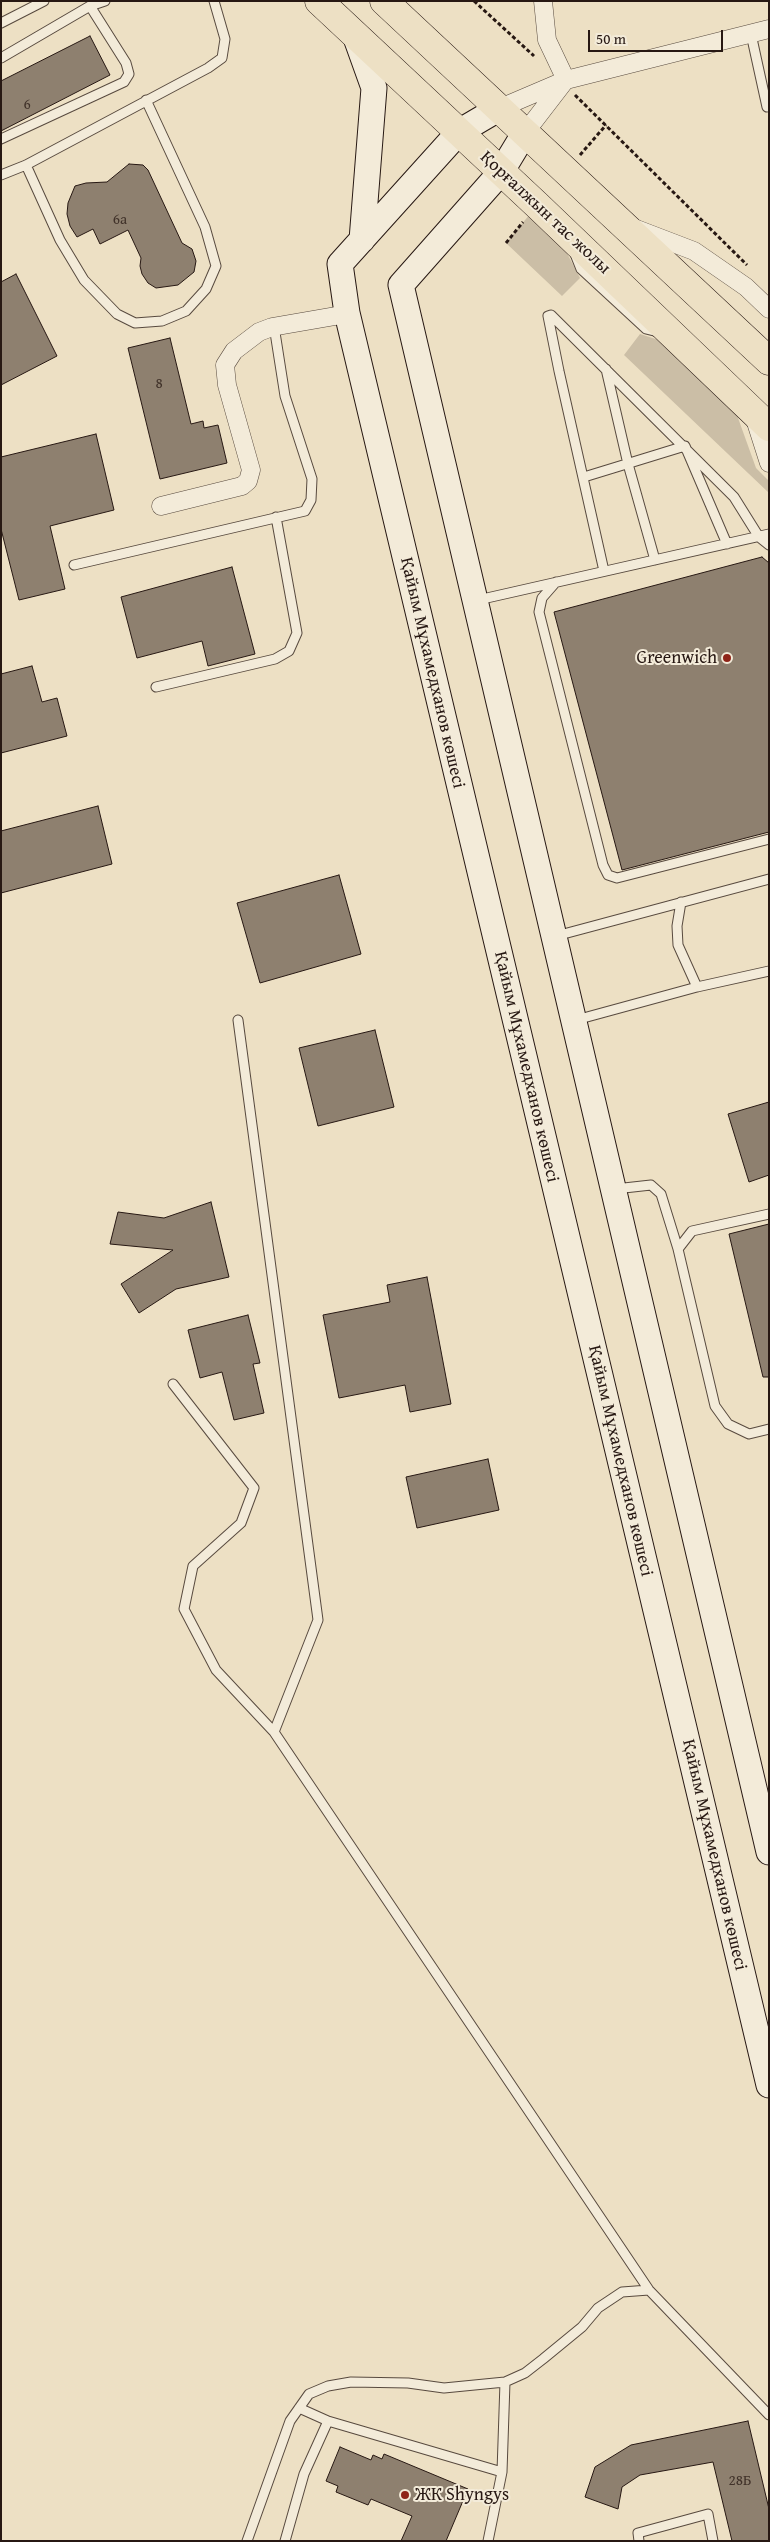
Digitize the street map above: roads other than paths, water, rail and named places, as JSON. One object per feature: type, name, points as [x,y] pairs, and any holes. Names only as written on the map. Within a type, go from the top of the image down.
[{"type":"main road","name":"Қорғалжын тас жолы","points":[[319,1],[564,231],[761,420]]},
{"type":"main road","points":[[384,1],[619,223],[769,361]]},
{"type":"main road","points":[[355,35],[374,88],[362,240]]},
{"type":"main road","name":"Қайым Мұхамедханов көшесі","points":[[498,109],[459,132],[340,264],[347,314],[769,2085]]},
{"type":"main road","points":[[524,134],[501,172],[401,285],[769,1852]]},
{"type":"street","points":[[543,1],[547,40],[563,81]]},
{"type":"street","points":[[498,109],[563,81],[769,29]]},
{"type":"street","points":[[524,134],[563,81]]},
{"type":"street","points":[[619,223],[694,251],[746,287],[769,309]]},
{"type":"street","points":[[161,506],[242,486],[248,481],[250,470],[227,385],[225,365],[234,351],[259,332],[274,326],[347,314]]},
{"type":"street","points":[[761,420],[769,463]]},
{"type":"lane","points":[[1,23],[44,1]]},
{"type":"lane","points":[[1,58],[90,6],[104,1]]},
{"type":"lane","points":[[1,175],[26,165],[208,68],[222,58],[224,38],[214,1]]},
{"type":"lane","points":[[1,139],[124,82],[129,74],[126,64],[90,6]]},
{"type":"lane","points":[[751,34],[767,107]]},
{"type":"lane","points":[[26,165],[60,240],[84,280],[117,314],[135,324],[162,322],[186,310],[206,289],[216,266],[205,227],[146,100]]},
{"type":"lane","points":[[604,571],[548,316],[553,315],[734,497],[759,536],[769,545]]},
{"type":"lane","points":[[74,565],[304,510],[311,500],[312,479],[285,396],[274,326]]},
{"type":"lane","points":[[606,370],[628,464],[655,560]]},
{"type":"lane","points":[[584,477],[684,446]]},
{"type":"lane","points":[[684,446],[727,544]]},
{"type":"lane","points":[[156,687],[275,659],[289,650],[297,633],[276,517]]},
{"type":"lane","points":[[475,601],[769,534]]},
{"type":"lane","points":[[556,582],[542,598],[539,612],[602,865],[608,875],[617,878],[769,839]]},
{"type":"lane","points":[[554,937],[769,879]]},
{"type":"lane","points":[[682,902],[677,926],[678,945],[698,987]]},
{"type":"lane","points":[[573,1021],[698,987],[769,971]]},
{"type":"lane","points":[[238,1020],[318,1620],[274,1732]]},
{"type":"lane","points":[[612,1189],[651,1185],[661,1194],[678,1249],[716,1406],[728,1424],[749,1434],[769,1429]]},
{"type":"lane","points":[[678,1249],[692,1231],[769,1214]]},
{"type":"lane","points":[[173,1384],[254,1488],[241,1523],[193,1566],[184,1609],[216,1670],[274,1732],[649,2290],[769,2415]]},
{"type":"lane","points":[[247,2541],[290,2421],[309,2394],[328,2386],[351,2382],[408,2383],[444,2388],[505,2382],[525,2373],[582,2327],[598,2308],[622,2292],[649,2290]]},
{"type":"lane","points":[[488,2541],[502,2472],[505,2382]]},
{"type":"lane","points":[[299,2408],[328,2421],[502,2472]]},
{"type":"lane","points":[[285,2541],[304,2474],[328,2421]]},
{"type":"lane","points":[[639,2541],[638,2533],[708,2514],[713,2541]]},
{"type":"place","name":"Greenwich","points":[[727,658]]},
{"type":"place","name":"ЖК Shyngys","points":[[405,2495]]}]
